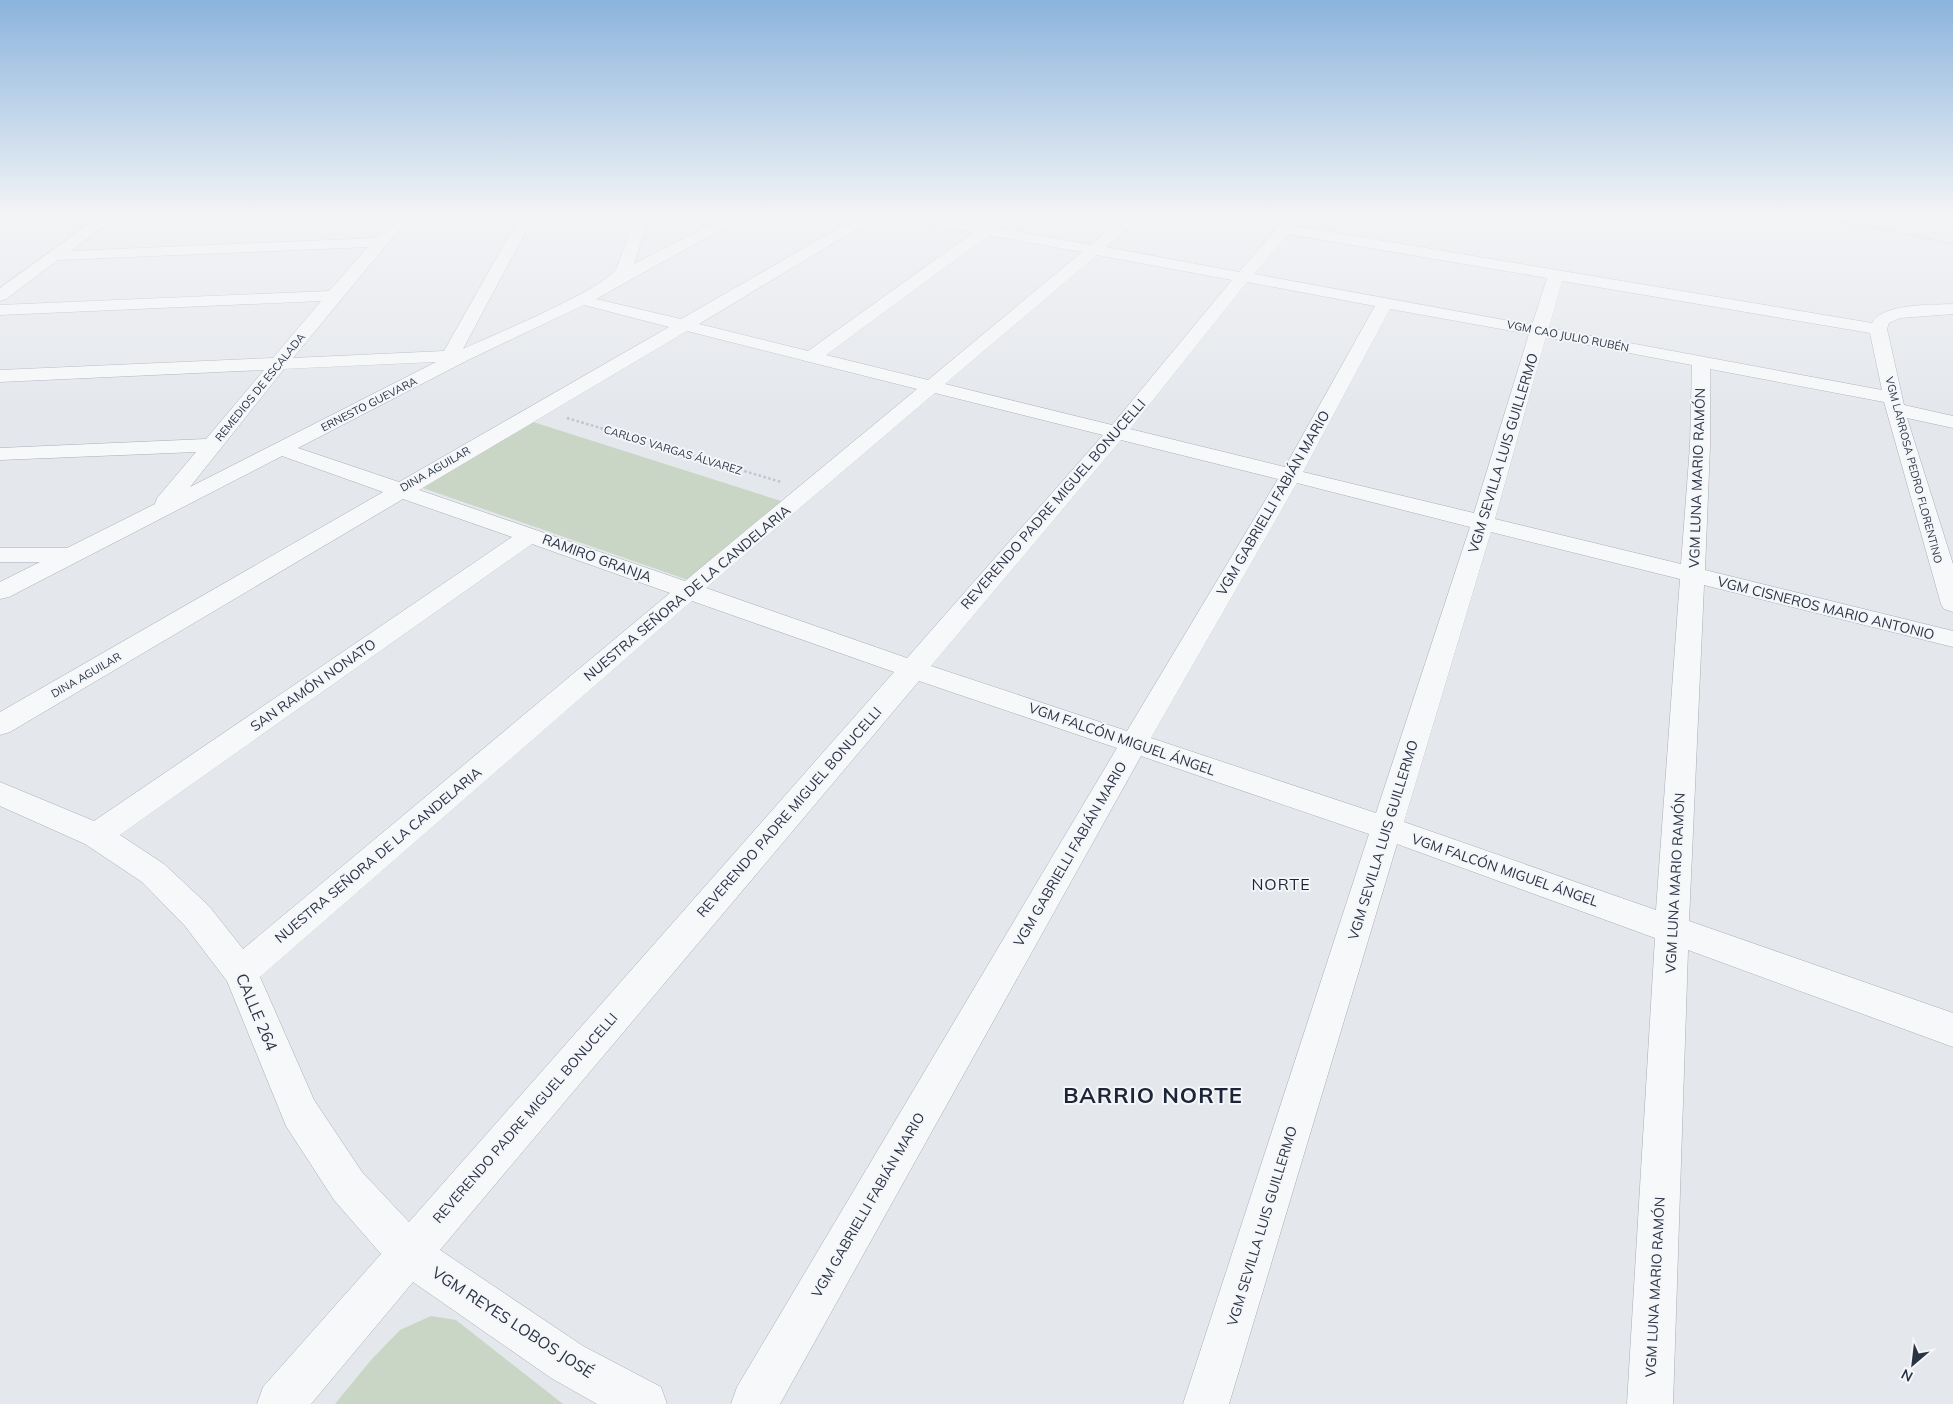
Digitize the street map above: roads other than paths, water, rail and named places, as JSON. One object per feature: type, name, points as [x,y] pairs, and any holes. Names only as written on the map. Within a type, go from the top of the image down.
[{"type":"street","points":[[0,296],[20,282]]},
{"type":"street","name":"REMEDIOS DE ESCALADA","points":[[157,512],[347,282]]},
{"type":"street","points":[[0,376],[456,356],[494,282]]},
{"type":"street","name":"ERNESTO GUEVARA","points":[[0,592],[282,449],[456,356],[582,300],[613,282]]},
{"type":"street","name":"DINA AGUILAR","points":[[0,725],[758,282]]},
{"type":"street","points":[[811,357],[916,282]]},
{"type":"street","name":"NUESTRA SEÑORA DE LA CANDELARIA","points":[[241,972],[688,591],[1056,282]]},
{"type":"street","name":"REVERENDO PADRE MIGUEL BONUCELLI","points":[[280,1404],[1116,433],[1239,282]]},
{"type":"street","name":"VGM CAO JULIO RUBÉN","points":[[1269,282],[1701,361],[1894,403],[1953,422]]},
{"type":"street","name":"VGM SEVILLA LUIS GUILLERMO","points":[[1206,1404],[1482,522],[1554,282]]},
{"type":"street","points":[[1600,282],[1878,329],[1882,320],[1897,313],[1953,309]]},
{"type":"street","points":[[0,310],[334,296]]},
{"type":"street","name":"VGM CISNEROS MARIO ANTONIO","points":[[582,300],[1953,639]]},
{"type":"street","name":"VGM GABRIELLI FABIÁN MARIO","points":[[754,1404],[1290,475],[1385,302]]},
{"type":"street","name":"VGM LARROSA PEDRO FLORENTINO","points":[[1878,329],[1894,403],[1947,570],[1953,604]]},
{"type":"street","name":"VGM LUNA MARIO RAMÓN","points":[[1650,1404],[1672,929],[1700,446],[1701,361]]},
{"type":"street","points":[[0,454],[213,445]]},
{"type":"street","name":"RAMIRO GRANJA","points":[[282,449],[912,669]]},
{"type":"street","name":"SAN RAMÓN NONATO","points":[[96,834],[530,535]]},
{"type":"street","points":[[0,555],[70,555]]},
{"type":"street","name":"VGM FALCÓN MIGUEL ÁNGEL","points":[[912,669],[1386,828],[1953,1030]]},
{"type":"street","name":"CALLE 264","points":[[0,794],[96,834],[153,873],[197,916],[241,972],[300,1113],[348,1186],[409,1254]]},
{"type":"street","name":"VGM REYES LOBOS JOSÉ","points":[[409,1254],[567,1362],[644,1404]]},
{"type":"district","name":"NORTE","points":[[1281,884]]},
{"type":"district","name":"BARRIO NORTE","points":[[1153,1095]]}]
